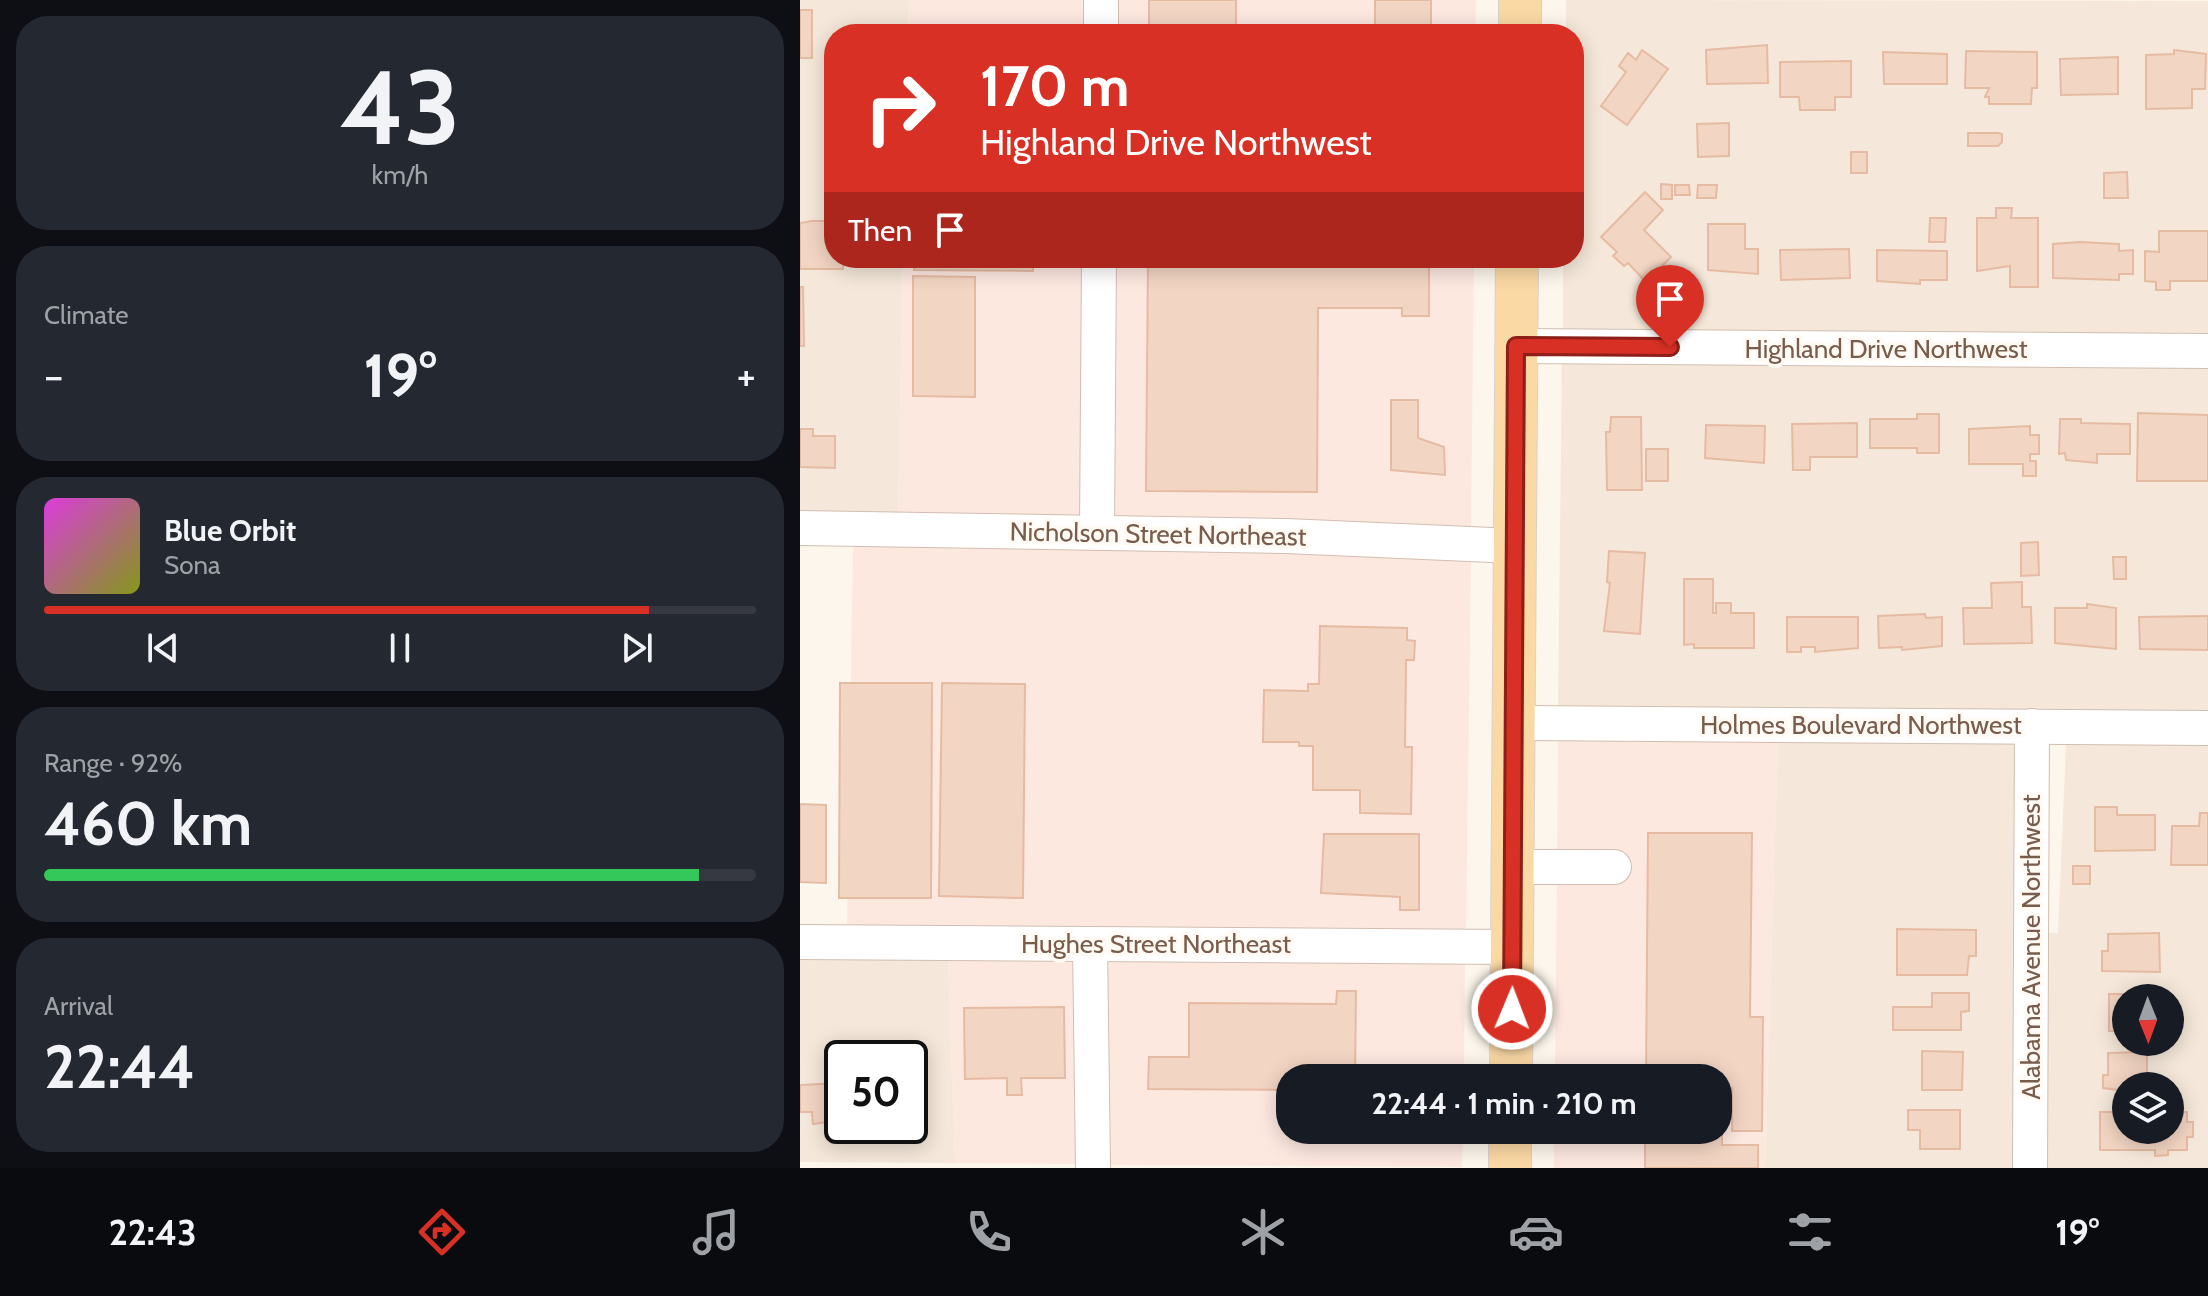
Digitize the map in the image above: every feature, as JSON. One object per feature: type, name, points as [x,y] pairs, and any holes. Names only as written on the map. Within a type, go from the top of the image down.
[{"type":"main road","points":[[1520,0],[1520,24]]},
{"type":"main road","points":[[1511,1064],[1517,268]]},
{"type":"main road","points":[[1510,1144],[1510,1168]]},
{"type":"street","points":[[1101,0],[1101,24]]},
{"type":"street","points":[[1097,532],[1099,268]]},
{"type":"street","name":"Highland Drive Northwest","points":[[1516,346],[2208,351]]},
{"type":"street","name":"Nicholson Street Northeast","points":[[800,528],[1097,532],[1515,546]]},
{"type":"street","name":"Holmes Boulevard Northwest","points":[[1514,723],[2208,728]]},
{"type":"street","name":"Alabama Avenue Northwest","points":[[2030,1168],[2032,726]]},
{"type":"street","points":[[1513,867],[1614,867]]},
{"type":"street","name":"Hughes Street Northeast","points":[[800,942],[1512,947]]},
{"type":"street","points":[[1090,944],[1093,1168]]},
{"type":"shaded area","points":[[800,0],[909,0],[908,24],[824,24],[824,268],[903,268],[898,514],[800,513]]},
{"type":"shaded area","points":[[909,0],[1088,0],[1088,24],[908,24]]},
{"type":"shaded area","points":[[1114,0],[1476,0],[1475,24],[1114,24]]},
{"type":"shaded area","points":[[1566,0],[2208,1],[2208,336],[1563,332],[1563,268],[1584,268],[1584,24],[1566,24]]},
{"type":"shaded area","points":[[903,268],[1086,268],[1084,517],[898,514]]},
{"type":"shaded area","points":[[1112,268],[1474,268],[1471,529],[1110,517]]},
{"type":"shaded area","points":[[1562,362],[2208,366],[2208,713],[1558,708]]},
{"type":"shaded area","points":[[853,544],[1286,551],[1471,559],[1466,932],[847,927]]},
{"type":"shaded area","points":[[1558,738],[1778,739],[1765,1168],[1554,1168],[1554,1144],[1732,1144],[1732,1064],[1555,1064]]},
{"type":"shaded area","points":[[1778,739],[2019,741],[2017,1168],[1765,1168]]},
{"type":"shaded area","points":[[2208,743],[2208,1168],[2043,1168],[2045,933],[2058,933],[2066,744]]},
{"type":"shaded area","points":[[800,957],[948,958],[955,1163],[800,1162]]},
{"type":"shaded area","points":[[948,958],[1077,958],[1079,1164],[955,1163]]},
{"type":"shaded area","points":[[1103,959],[1465,961],[1464,1064],[1276,1064],[1276,1144],[1463,1144],[1462,1167],[1105,1165]]},
{"type":"building","points":[[1149,0],[1236,0],[1236,24],[1149,24]]},
{"type":"building","points":[[1375,0],[1431,0],[1431,24],[1375,24]]},
{"type":"building","points":[[800,10],[812,10],[812,58],[800,58]]},
{"type":"building","points":[[1767,45],[1768,83],[1707,84],[1706,50]]},
{"type":"building","points":[[1642,50],[1668,69],[1627,125],[1601,106],[1626,72],[1619,66],[1628,53],[1636,60]]},
{"type":"building","points":[[2174,50],[2206,54],[2205,89],[2192,89],[2192,108],[2146,109],[2146,55],[2174,54]]},
{"type":"building","points":[[1966,51],[2037,52],[2037,88],[2032,88],[2031,104],[1989,104],[1989,97],[1985,97],[1989,88],[1965,88]]},
{"type":"building","points":[[1883,52],[1947,54],[1947,84],[1884,84]]},
{"type":"building","points":[[2118,57],[2118,94],[2061,95],[2060,59]]},
{"type":"building","points":[[1851,61],[1851,97],[1835,97],[1835,110],[1800,110],[1799,97],[1780,97],[1780,62]]},
{"type":"building","points":[[1729,123],[1729,156],[1698,157],[1697,124]]},
{"type":"building","points":[[1968,133],[2002,134],[2002,142],[1998,146],[1968,146]]},
{"type":"building","points":[[1851,152],[1867,152],[1867,173],[1851,173]]},
{"type":"building","points":[[2127,172],[2128,198],[2104,198],[2104,173]]},
{"type":"building","points":[[1661,184],[1672,185],[1672,199],[1661,199]]},
{"type":"building","points":[[1675,185],[1689,185],[1690,195],[1675,195]]},
{"type":"building","points":[[1698,185],[1717,185],[1716,198],[1697,198]]},
{"type":"building","points":[[1645,192],[1663,210],[1644,230],[1671,257],[1646,282],[1628,263],[1624,266],[1613,256],[1617,252],[1601,237]]},
{"type":"building","points":[[1996,208],[2012,208],[2011,218],[2038,218],[2038,287],[2010,287],[2010,266],[1977,271],[1977,218],[1996,218]]},
{"type":"building","points":[[1930,218],[1946,218],[1945,242],[1929,242]]},
{"type":"building","points":[[824,221],[824,268],[843,269],[800,269],[800,223]]},
{"type":"building","points":[[1708,224],[1745,224],[1745,249],[1758,249],[1758,274],[1708,270]]},
{"type":"building","points":[[2159,231],[2208,231],[2208,281],[2170,281],[2170,290],[2156,290],[2156,282],[2145,281],[2145,251],[2159,252]]},
{"type":"building","points":[[2053,244],[2119,244],[2119,251],[2133,250],[2133,274],[2119,274],[2119,280],[2053,278]]},
{"type":"building","points":[[1849,249],[1850,278],[1781,280],[1780,250]]},
{"type":"building","points":[[1877,250],[1947,251],[1947,280],[1920,280],[1920,284],[1877,281]]},
{"type":"building","points":[[914,268],[1033,268],[1033,271]]},
{"type":"building","points":[[1148,268],[1429,268],[1429,316],[1402,316],[1402,308],[1318,308],[1317,492],[1146,491]]},
{"type":"building","points":[[913,276],[975,277],[975,397],[913,396]]},
{"type":"building","points":[[800,287],[803,287],[804,346],[800,346]]},
{"type":"building","points":[[1391,400],[1418,400],[1418,438],[1444,447],[1445,475],[1391,470]]},
{"type":"building","points":[[2138,413],[2208,415],[2208,481],[2137,481]]},
{"type":"building","points":[[1917,414],[1939,414],[1939,453],[1917,453],[1917,448],[1870,448],[1870,419],[1917,419]]},
{"type":"building","points":[[1611,417],[1641,417],[1642,490],[1607,490],[1606,432],[1610,432]]},
{"type":"building","points":[[2060,419],[2081,419],[2081,423],[2130,424],[2130,454],[2097,454],[2097,463],[2066,460],[2065,453],[2059,454]]},
{"type":"building","points":[[1857,423],[1857,457],[1810,457],[1810,470],[1793,470],[1792,424]]},
{"type":"building","points":[[1706,425],[1765,426],[1764,463],[1705,458]]},
{"type":"building","points":[[2030,426],[2030,435],[2039,435],[2039,454],[2030,454],[2030,461],[2036,461],[2036,476],[2023,476],[2023,464],[1969,464],[1969,429]]},
{"type":"building","points":[[800,429],[813,429],[813,436],[835,436],[835,468],[800,467]]},
{"type":"building","points":[[1646,449],[1668,449],[1668,481],[1646,481]]},
{"type":"building","points":[[2038,542],[2039,575],[2021,576],[2021,543]]},
{"type":"building","points":[[1609,551],[1645,553],[1640,634],[1604,631],[1610,583],[1607,582]]},
{"type":"building","points":[[2113,557],[2126,557],[2126,579],[2114,579]]},
{"type":"building","points":[[1684,579],[1713,579],[1713,613],[1716,613],[1716,603],[1731,603],[1731,613],[1754,613],[1754,648],[1694,648],[1694,644],[1684,645]]},
{"type":"building","points":[[2022,582],[2022,607],[2031,607],[2032,643],[1964,644],[1963,608],[1992,608],[1991,583]]},
{"type":"building","points":[[2087,604],[2116,608],[2116,649],[2055,643],[2055,608],[2087,608]]},
{"type":"building","points":[[1925,614],[1926,618],[1942,617],[1942,646],[1902,650],[1902,647],[1879,648],[1878,616]]},
{"type":"building","points":[[2208,616],[2208,650],[2140,649],[2139,617]]},
{"type":"building","points":[[1787,617],[1858,617],[1858,648],[1815,652],[1815,647],[1801,647],[1801,652],[1787,652]]},
{"type":"building","points":[[1320,626],[1407,628],[1407,640],[1415,641],[1414,660],[1406,660],[1405,747],[1412,747],[1411,814],[1360,813],[1360,790],[1313,790],[1313,746],[1299,746],[1299,742],[1263,742],[1264,690],[1308,691],[1308,684],[1319,684]]},
{"type":"building","points":[[840,683],[932,683],[931,898],[839,898]]},
{"type":"building","points":[[942,683],[1025,684],[1023,898],[939,896]]},
{"type":"building","points":[[800,804],[826,805],[826,883],[800,882]]},
{"type":"building","points":[[2095,807],[2117,807],[2117,815],[2155,815],[2155,850],[2095,851]]},
{"type":"building","points":[[2200,813],[2208,813],[2208,865],[2171,865],[2172,826],[2199,826]]},
{"type":"building","points":[[1648,833],[1752,833],[1750,1017],[1763,1017],[1762,1131],[1732,1131],[1732,1064],[1646,1064]]},
{"type":"building","points":[[1324,834],[1419,834],[1419,910],[1400,910],[1400,897],[1321,893]]},
{"type":"building","points":[[2073,866],[2090,866],[2090,884],[2073,884]]},
{"type":"building","points":[[1897,929],[1976,930],[1976,956],[1969,956],[1967,975],[1897,975]]},
{"type":"building","points":[[2159,933],[2160,972],[2102,971],[2102,951],[2108,951],[2108,934]]},
{"type":"building","points":[[1337,991],[1356,991],[1355,1064],[1276,1064],[1276,1090],[1148,1089],[1149,1057],[1189,1057],[1189,1003],[1336,1004]]},
{"type":"building","points":[[1932,993],[1969,993],[1969,1011],[1961,1012],[1961,1030],[1893,1030],[1893,1007],[1932,1007]]},
{"type":"building","points":[[2109,994],[2112,994],[2112,1031],[2109,1031]]},
{"type":"building","points":[[1064,1007],[1065,1078],[1021,1078],[1022,1095],[1007,1095],[1007,1078],[965,1079],[964,1008]]},
{"type":"building","points":[[1922,1051],[1963,1052],[1962,1090],[1922,1090]]},
{"type":"building","points":[[2108,1053],[2112,1053],[2112,1056],[2147,1056],[2147,1072],[2112,1072],[2112,1089],[2103,1088],[2103,1075],[2108,1075]]},
{"type":"building","points":[[824,1084],[824,1122],[813,1124],[812,1112],[800,1112],[800,1085]]},
{"type":"building","points":[[1908,1110],[1960,1110],[1960,1149],[1920,1149],[1920,1130],[1908,1130]]},
{"type":"building","points":[[2100,1112],[2112,1112],[2112,1144],[2184,1144],[2184,1112],[2187,1112],[2187,1122],[2193,1122],[2193,1137],[2187,1137],[2187,1150],[2168,1150],[2168,1155],[2155,1156],[2155,1150],[2100,1150]]},
{"type":"building","points":[[1645,1144],[1758,1145],[1758,1168],[1645,1168]]},
{"type":"route","points":[[1512,1009],[1516,346],[1670,347]]}]
